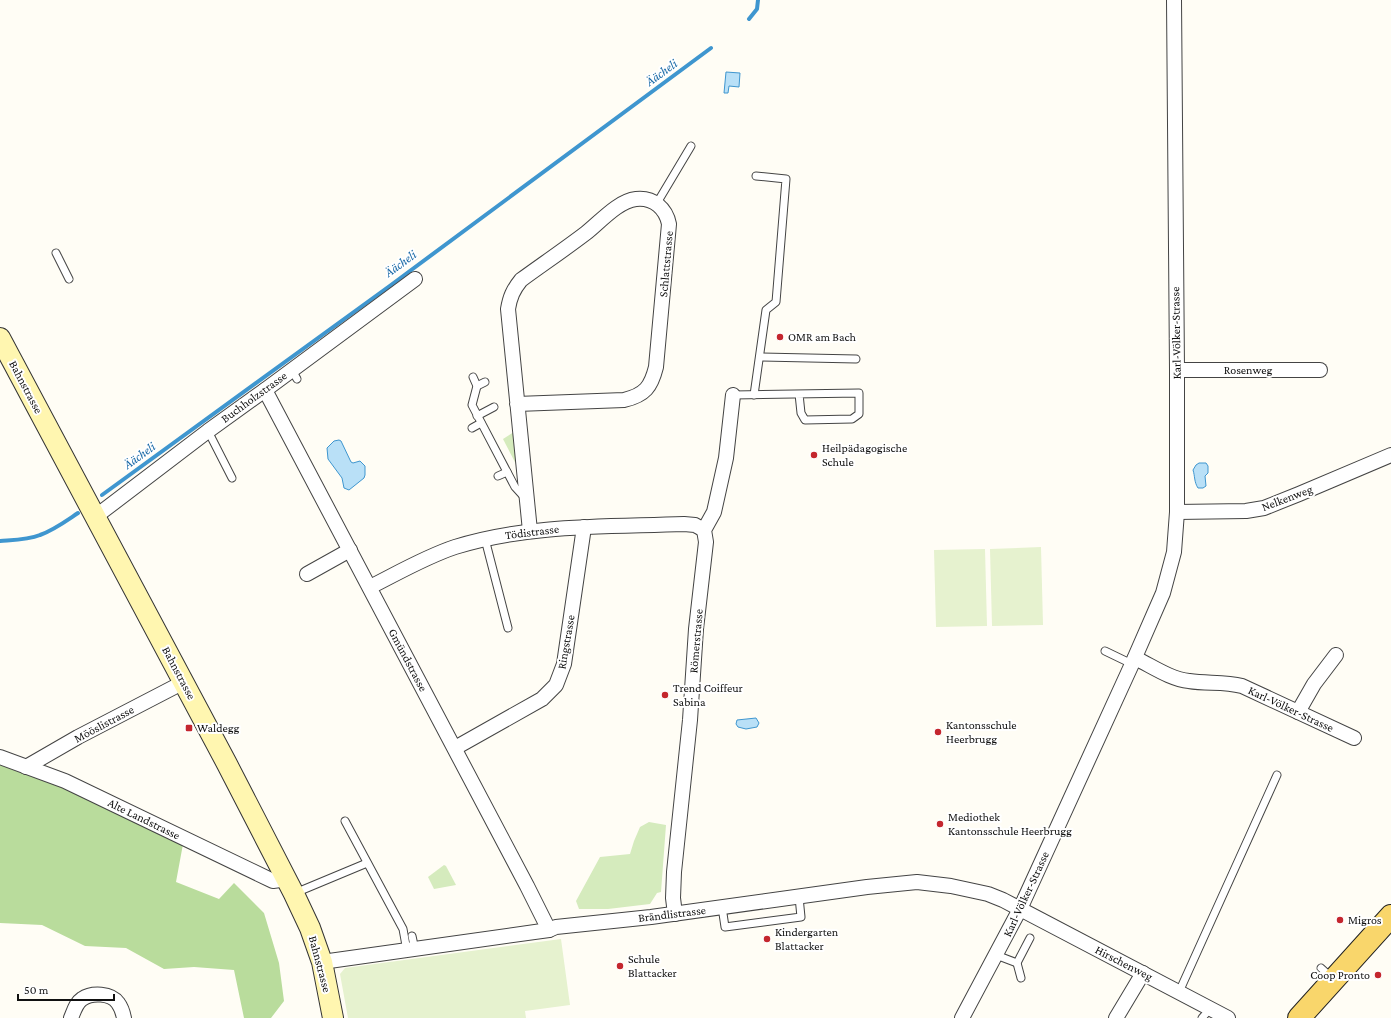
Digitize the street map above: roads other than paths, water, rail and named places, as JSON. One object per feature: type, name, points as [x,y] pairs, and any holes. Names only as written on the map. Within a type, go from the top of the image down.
[{"type":"main road","name":"Bahnstrasse","points":[[0,338],[255,816],[290,886],[310,928],[322,962],[333,1018]]},
{"type":"main road","points":[[1299,1018],[1327,974],[1391,916]]},
{"type":"street","name":"Karl-Völker-Strasse","points":[[962,1018],[1020,909],[1134,661],[1163,593],[1174,552],[1177,512],[1177,370],[1174,0]]},
{"type":"street","points":[[530,531],[508,310],[510,297],[521,280],[587,232],[621,204],[638,199],[650,200],[657,203]]},
{"type":"street","name":"Schlattstrasse","points":[[518,404],[624,400],[640,395],[651,384],[656,367],[669,224],[667,216],[657,203]]},
{"type":"street","name":"Buchholzstrasse","points":[[95,517],[208,431],[265,390],[294,375],[414,279]]},
{"type":"street","name":"Rosenweg","points":[[1177,370],[1320,370]]},
{"type":"street","name":"Gmündstrasse","points":[[265,390],[370,587],[549,930]]},
{"type":"street","points":[[704,530],[714,512],[726,458],[734,396]]},
{"type":"street","name":"Nelkenweg","points":[[1177,512],[1246,511],[1264,508],[1391,455]]},
{"type":"street","name":"Tödistrasse","points":[[370,587],[425,558],[485,539],[530,531],[584,527],[684,524],[695,525],[704,530]]},
{"type":"street","name":"Ringstrasse","points":[[454,748],[542,699],[556,684],[564,664],[584,527]]},
{"type":"street","name":"Römerstrasse","points":[[675,914],[673,898],[674,872],[690,720],[696,629],[706,542],[704,530]]},
{"type":"street","points":[[307,574],[350,550]]},
{"type":"street","points":[[1298,712],[1314,684],[1336,655]]},
{"type":"street","name":"Karl-Völker-Strasse","points":[[1134,661],[1188,681],[1232,683],[1242,686],[1354,738]]},
{"type":"street","name":"Mööslistrasse","points":[[26,767],[78,737],[184,682]]},
{"type":"street","name":"Alte Landstrasse","points":[[0,757],[65,781],[235,864],[273,881],[290,886]]},
{"type":"street","name":"Brändlistrasse","points":[[322,962],[361,953],[411,950],[549,930],[556,927],[675,914],[867,887],[917,882],[951,886],[988,894],[1020,909]]},
{"type":"street","name":"Hirschenweg","points":[[1020,909],[1179,992],[1206,1013],[1228,1018]]},
{"type":"street","points":[[1116,1018],[1143,973]]},
{"type":"street","points":[[71,1018],[75,1007],[82,999],[94,995],[111,997],[121,1008],[124,1018]]},
{"type":"lane","points":[[657,203],[691,146]]},
{"type":"lane","points":[[754,394],[766,310],[776,302],[786,179],[756,176]]},
{"type":"lane","points":[[56,253],[69,279]]},
{"type":"lane","points":[[760,357],[856,359]]},
{"type":"lane","points":[[473,377],[477,386],[472,405],[515,487],[527,500]]},
{"type":"lane","points":[[477,386],[485,382]]},
{"type":"lane","points":[[734,396],[754,394],[859,393],[859,414],[854,421],[805,420],[800,413],[800,394]]},
{"type":"lane","points":[[472,428],[494,407]]},
{"type":"lane","points":[[208,431],[232,478]]},
{"type":"lane","points":[[498,476],[507,472]]},
{"type":"lane","points":[[485,539],[508,628]]},
{"type":"lane","points":[[1105,651],[1134,661]]},
{"type":"lane","points":[[1179,992],[1277,775]]},
{"type":"lane","points":[[346,822],[403,929],[411,950]]},
{"type":"lane","points":[[290,886],[367,863]]},
{"type":"lane","points":[[722,907],[726,927],[801,917],[799,897]]},
{"type":"lane","points":[[411,950],[412,936]]},
{"type":"lane","points":[[1022,978],[1018,963],[1030,938]]},
{"type":"lane","points":[[996,955],[1018,963]]},
{"type":"water","points":[[726,72],[740,73],[739,87],[729,86],[728,93],[724,93]]},
{"type":"water","points":[[334,441],[341,441],[351,462],[353,463],[360,461],[365,466],[364,478],[349,490],[344,488],[342,478],[328,459],[327,448]]},
{"type":"water","points":[[1199,463],[1206,463],[1208,466],[1208,473],[1205,476],[1206,486],[1203,488],[1198,488],[1193,470]]},
{"type":"water","points":[[756,718],[759,723],[757,727],[746,729],[738,727],[736,724],[737,720]]},
{"type":"waterway","name":"Äächeli","points":[[749,19],[757,9],[758,0]]},
{"type":"waterway","name":"Äächeli","points":[[102,495],[391,285],[711,48]]},
{"type":"waterway","name":"Äächeli","points":[[0,541],[35,537],[55,528],[78,513]]},
{"type":"place","name":"OMR am Bach","points":[[780,337]]},
{"type":"place","name":"Heilpädagogische Schule","points":[[814,455]]},
{"type":"place","name":"Trend Coiffeur Sabina","points":[[665,695]]},
{"type":"place","name":"Waldegg","points":[[189,728]]},
{"type":"place","name":"Kantonsschule Heerbrugg","points":[[938,732]]},
{"type":"place","name":"Mediothek Kantonsschule Heerbrugg","points":[[940,824]]},
{"type":"place","name":"Migros","points":[[1340,920]]},
{"type":"place","name":"Kindergarten Blattacker","points":[[767,939]]},
{"type":"place","name":"Schule Blattacker","points":[[620,966]]},
{"type":"place","name":"Coop Pronto","points":[[1378,975]]}]
